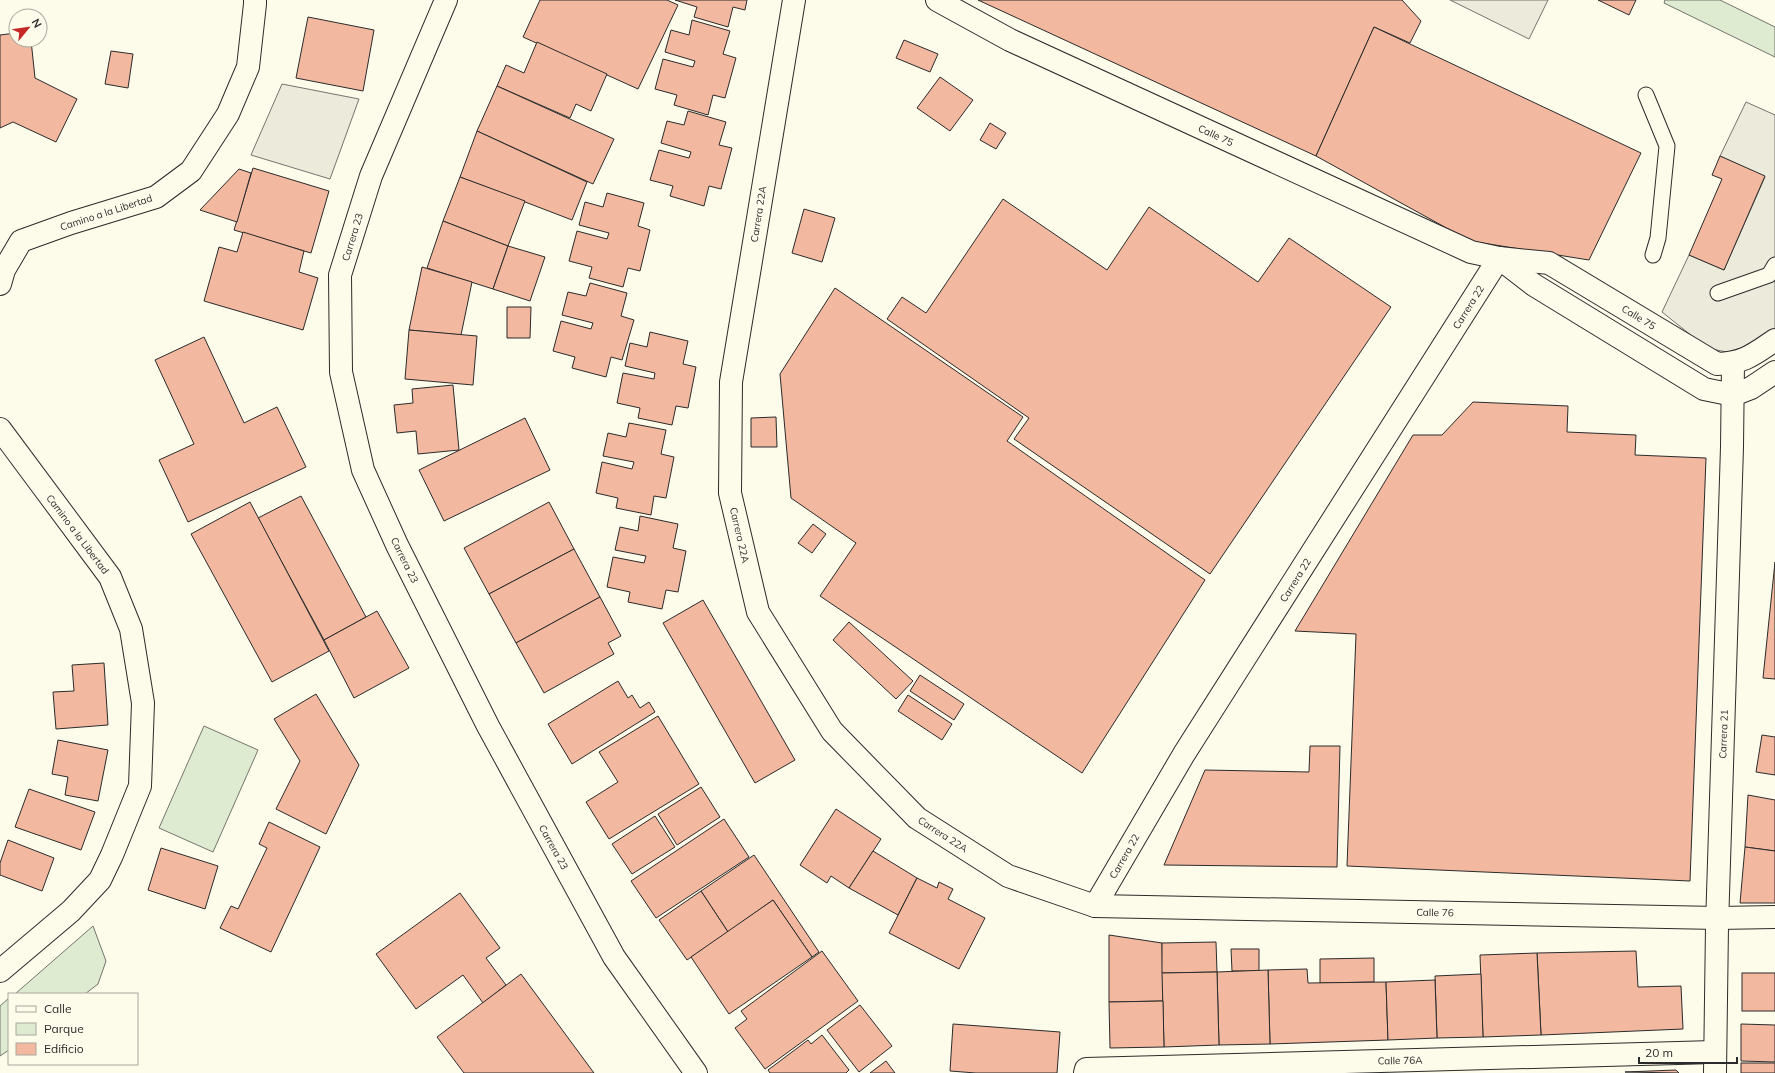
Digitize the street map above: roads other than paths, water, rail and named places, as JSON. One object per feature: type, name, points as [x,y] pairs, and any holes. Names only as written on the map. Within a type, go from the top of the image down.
[{"type":"street","name":"Camino a la Libertad","points":[[0,284],[4,270],[21,241],[71,223],[156,197],[191,171],[228,114],[248,67],[255,4],[254,0]]},
{"type":"street","name":"Carrera 23","points":[[446,0],[371,176],[340,274],[341,372],[363,470],[397,545],[488,726],[614,957],[696,1073]]},
{"type":"street","name":"Carrera 22A","points":[[794,0],[731,382],[730,493],[758,612],[832,731],[917,818],[1008,876],[1095,906]]},
{"type":"street","name":"Calle 75","points":[[937,0],[1010,40],[1464,249],[1499,258],[1549,263],[1717,364],[1733,363],[1751,357],[1775,340]]},
{"type":"street","name":"Carrera 22","points":[[1095,906],[1184,754],[1499,258]]},
{"type":"street","name":"Calle 75","points":[[1499,258],[1534,285],[1704,389],[1733,395]]},
{"type":"street","name":"Carrera 21","points":[[1715,1063],[1733,363]]},
{"type":"street","points":[[1733,395],[1751,388],[1775,372]]},
{"type":"street","name":"Camino a la Libertad","points":[[0,429],[110,577],[130,629],[143,703],[140,786],[112,856],[100,880],[71,911],[0,971]]},
{"type":"street","name":"Calle 76","points":[[1095,906],[1718,918],[1775,917]]},
{"type":"street","name":"Calle 76A","points":[[1085,1071],[1715,1063]]},
{"type":"lane","points":[[1646,95],[1667,146],[1658,238],[1653,255]]},
{"type":"lane","points":[[1718,293],[1769,275],[1775,265]]}]
